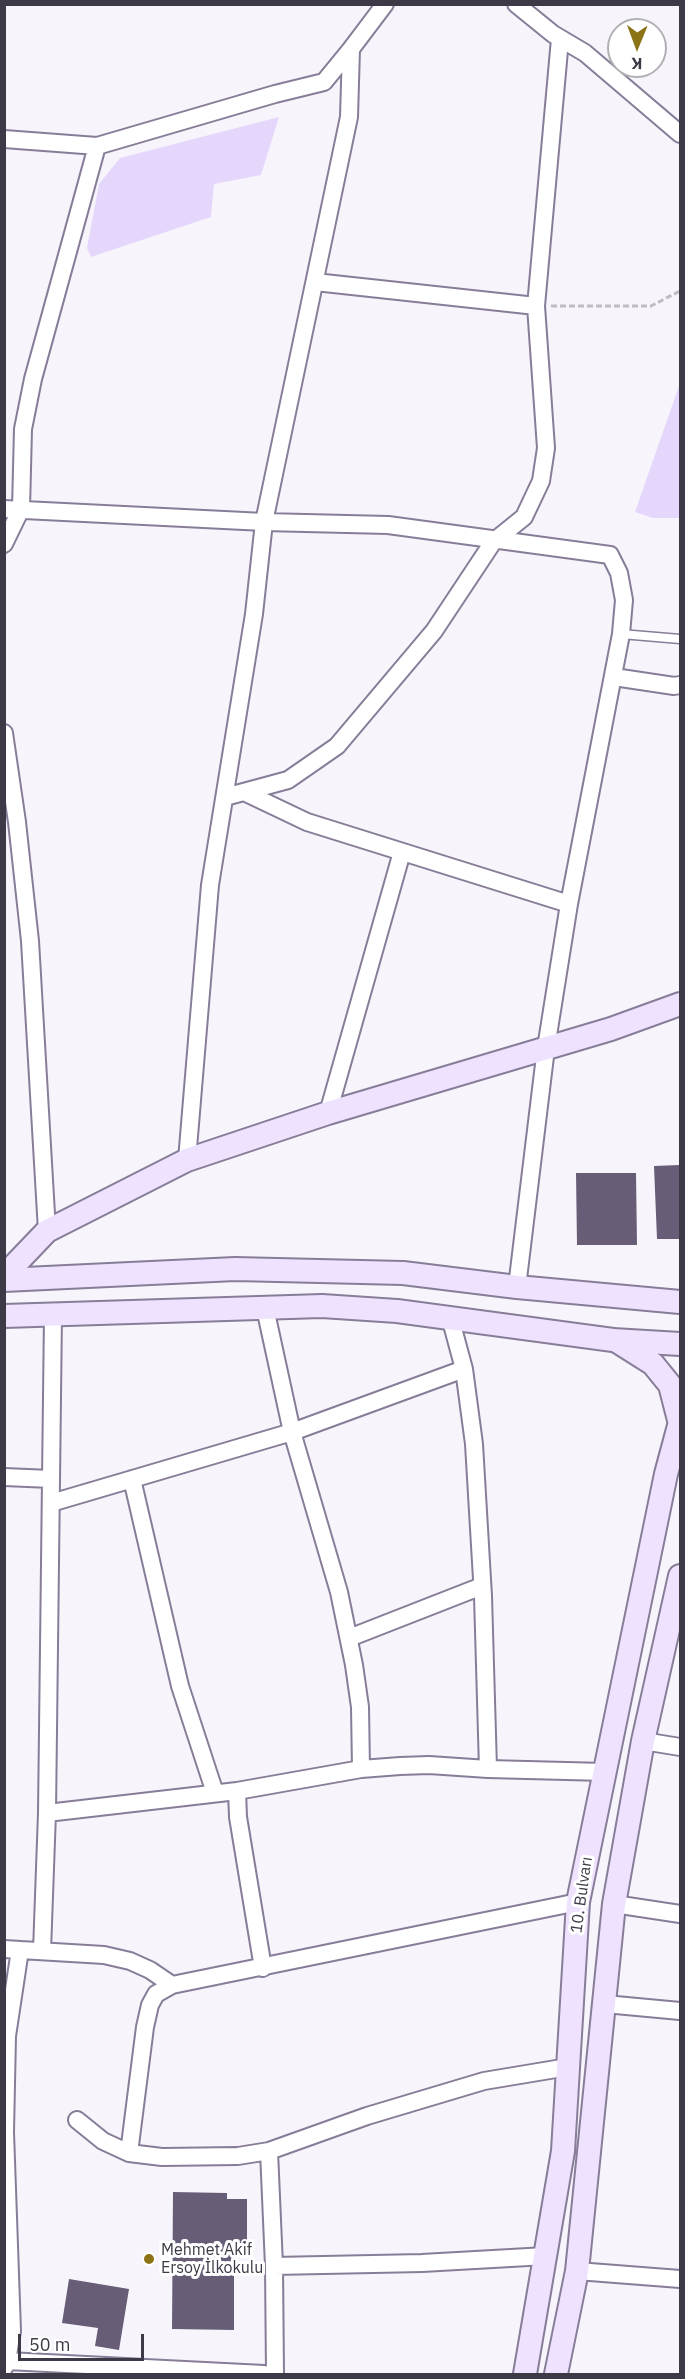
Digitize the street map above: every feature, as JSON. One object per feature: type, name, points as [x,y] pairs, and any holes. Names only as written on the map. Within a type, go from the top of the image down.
[{"type":"main road","points":[[4,1278],[47,1231],[187,1160],[328,1113],[681,1005]]},
{"type":"main road","points":[[4,1278],[235,1269],[403,1273],[517,1287],[681,1302]]},
{"type":"main road","points":[[4,1316],[322,1306],[450,1317],[614,1340],[681,1344]]},
{"type":"main road","points":[[614,1340],[653,1364],[670,1386],[680,1423]]},
{"type":"main road","name":"10. Bulvarı","points":[[525,2374],[563,2151],[578,1902],[666,1474],[680,1423]]},
{"type":"main road","name":"10. Bulvarı","points":[[556,2374],[577,2271],[614,1904],[643,1741],[677,1608],[681,1576]]},
{"type":"street","points":[[4,139],[98,146],[275,94],[324,82],[386,4]]},
{"type":"street","points":[[516,4],[560,39],[585,53],[681,134]]},
{"type":"street","points":[[225,797],[288,780],[336,746],[434,631],[495,539],[524,517],[542,481],[546,448],[536,306],[560,39]]},
{"type":"street","points":[[187,1160],[210,885],[254,614],[264,522],[349,117],[351,49]]},
{"type":"street","points":[[4,544],[13,509],[23,429],[33,379],[98,146]]},
{"type":"street","points":[[315,282],[536,306]]},
{"type":"street","points":[[13,509],[264,522],[388,525],[610,555],[619,573],[624,600],[621,634],[569,904],[546,1048],[517,1287]]},
{"type":"street","points":[[614,677],[674,686],[681,685]]},
{"type":"street","points":[[4,734],[11,823],[30,941],[47,1231]]},
{"type":"street","points":[[244,792],[307,822],[569,904]]},
{"type":"street","points":[[328,1113],[402,852]]},
{"type":"street","points":[[265,1308],[292,1432],[339,1592],[349,1638],[360,1707],[361,1769]]},
{"type":"street","points":[[42,1951],[47,1813],[53,1314]]},
{"type":"street","points":[[450,1317],[464,1369],[474,1444],[482,1586],[488,1769]]},
{"type":"street","points":[[51,1503],[292,1432],[464,1369]]},
{"type":"street","points":[[4,1477],[51,1479]]},
{"type":"street","points":[[132,1479],[180,1686],[215,1793]]},
{"type":"street","points":[[349,1638],[482,1586]]},
{"type":"street","points":[[643,1741],[681,1747]]},
{"type":"street","points":[[47,1813],[237,1791],[361,1769],[429,1765],[605,1772]]},
{"type":"street","points":[[237,1791],[238,1816],[263,1968]]},
{"type":"street","points":[[129,2153],[145,2027],[150,2005],[156,1994],[172,1985],[578,1902]]},
{"type":"street","points":[[614,1904],[681,1914]]},
{"type":"street","points":[[172,1985],[150,1970],[130,1961],[104,1955],[12,1949],[5,2118],[12,2331],[5,2364],[136,2371],[264,2374]]},
{"type":"street","points":[[604,2004],[681,2011]]},
{"type":"street","points":[[77,2120],[104,2141],[129,2153],[162,2157],[238,2156],[269,2151],[367,2116],[484,2080],[568,2067]]},
{"type":"street","points":[[269,2151],[274,2266],[275,2374]]},
{"type":"street","points":[[274,2266],[422,2263],[546,2256]]},
{"type":"street","points":[[577,2271],[681,2278]]},
{"type":"lane","points":[[621,634],[681,639]]},
{"type":"path","points":[[536,306],[651,306],[681,291]]},
{"type":"shaded area","points":[[279,117],[261,175],[214,184],[211,217],[91,257],[87,248],[99,184],[120,158]]},
{"type":"shaded area","points":[[680,383],[680,518],[653,518],[635,512]]},
{"type":"building","points":[[680,1165],[680,1239],[657,1239],[654,1166]]},
{"type":"building","points":[[576,1173],[636,1173],[637,1245],[577,1245]]},
{"type":"building","points":[[173,2192],[227,2193],[227,2199],[247,2199],[247,2245],[234,2244],[234,2330],[172,2329]]},
{"type":"building","points":[[69,2279],[129,2289],[119,2350],[95,2346],[98,2328],[62,2323]]},
{"type":"place","name":"Mehmet Akif Ersoy İlkokulu","points":[[149,2259]]}]
